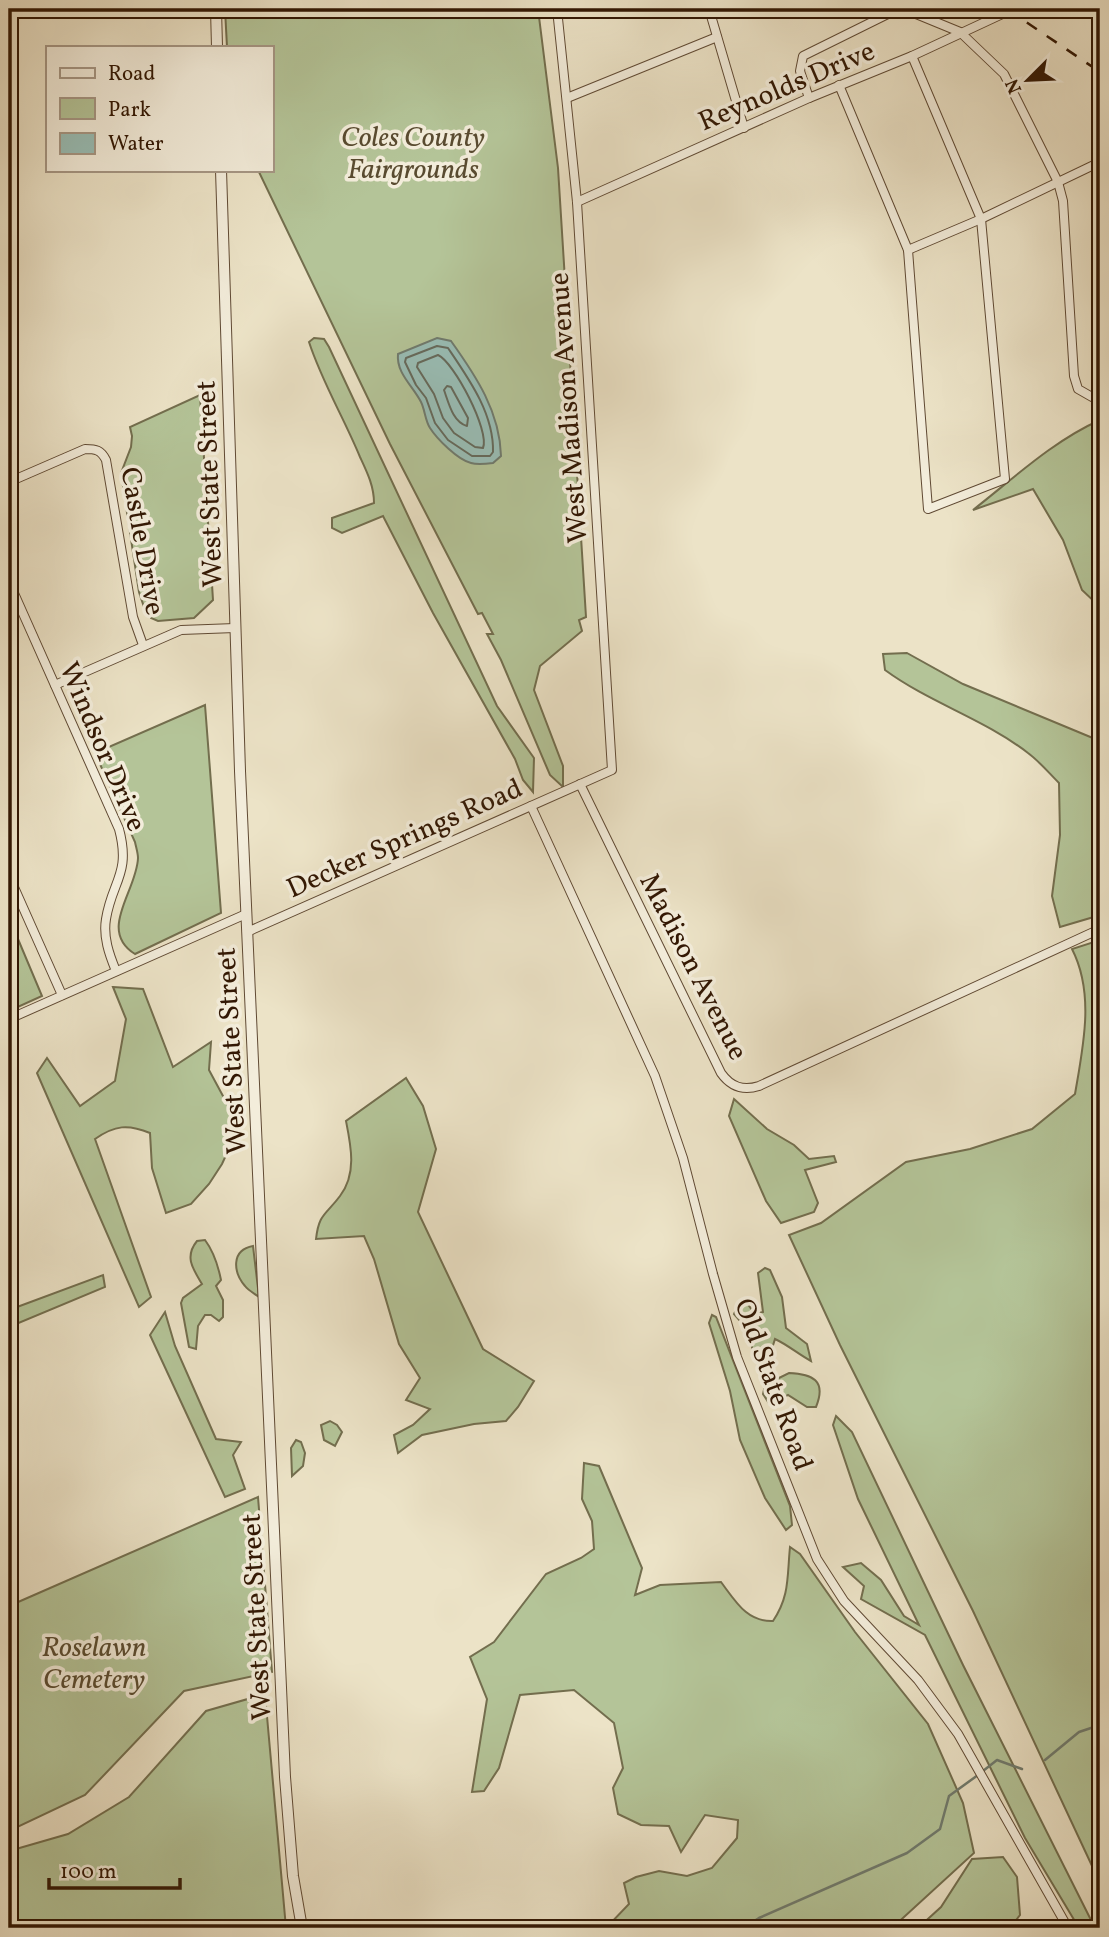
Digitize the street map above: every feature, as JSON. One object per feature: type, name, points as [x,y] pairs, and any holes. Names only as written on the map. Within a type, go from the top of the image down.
[{"type":"street","points":[[216,9],[217,46]]},
{"type":"street","name":"West Madison Avenue","points":[[556,9],[577,202],[612,770],[580,784]]},
{"type":"street","points":[[709,9],[744,128]]},
{"type":"street","points":[[809,98],[800,71],[803,56],[898,9]]},
{"type":"street","points":[[904,9],[960,32],[1004,74],[1058,182],[1063,201],[1074,376],[1078,389],[1092,397],[1100,398]]},
{"type":"street","name":"Reynolds Drive","points":[[577,202],[1013,9]]},
{"type":"street","points":[[567,98],[717,37]]},
{"type":"street","points":[[839,85],[908,250],[928,509],[1005,479],[981,219],[912,56]]},
{"type":"street","points":[[908,250],[981,219],[1100,162]]},
{"type":"street","name":"West State Street","points":[[221,172],[246,914],[285,1777],[293,1876],[302,1928]]},
{"type":"street","name":"Castle Drive","points":[[9,482],[78,451],[94,449],[102,453],[106,460],[134,617],[143,645]]},
{"type":"street","name":"Windsor Drive","points":[[9,582],[122,842],[122,868],[106,920],[107,945],[116,971]]},
{"type":"street","points":[[54,685],[181,630],[235,628]]},
{"type":"street","name":"Decker Springs Road","points":[[247,932],[580,784]]},
{"type":"street","name":"Madison Avenue","points":[[580,784],[715,1061],[729,1083],[742,1089],[759,1086],[1100,929]]},
{"type":"street","name":"Old State Road","points":[[531,806],[655,1076],[684,1158],[715,1284],[737,1357],[817,1559],[844,1601],[898,1657],[938,1705],[991,1789],[1068,1928]]},
{"type":"street","points":[[9,876],[62,995]]},
{"type":"street","points":[[9,1019],[246,914]]},
{"type":"green space","name":"Coles County Fairgrounds","points":[[225,9],[538,9],[558,168],[586,617],[579,620],[582,631],[540,666],[534,690],[563,766],[563,787],[550,775],[501,660],[487,634],[493,634],[482,613],[478,614],[390,444],[259,172],[273,172],[273,46],[227,46]]},
{"type":"green space","points":[[314,338],[324,339],[329,347],[497,706],[534,758],[533,792],[523,780],[515,759],[433,613],[383,516],[342,533],[332,528],[332,518],[374,503],[374,497],[368,474],[314,357],[309,342]]},
{"type":"green space","points":[[200,395],[213,600],[194,618],[158,621],[151,618],[139,592],[121,473],[131,447],[130,427]]},
{"type":"green space","points":[[1100,420],[1100,607],[1082,590],[1063,540],[1033,489],[973,510],[1050,449]]},
{"type":"green space","points":[[907,653],[963,684],[1100,741],[1100,913],[1097,916],[1060,927],[1052,896],[1060,835],[1059,783],[1036,760],[1011,741],[902,682],[885,670],[883,654]]},
{"type":"green space","points":[[205,705],[221,913],[135,954],[124,944],[119,934],[119,922],[136,871],[137,852],[95,753]]},
{"type":"green space","points":[[9,921],[42,996],[9,1011]]},
{"type":"green space","points":[[1100,940],[1100,1883],[973,1611],[840,1345],[789,1235],[821,1223],[906,1162],[970,1149],[1032,1129],[1075,1094],[1084,1039],[1085,1002],[1079,966],[1072,949]]},
{"type":"green space","points":[[113,987],[143,989],[173,1067],[211,1042],[209,1070],[230,1109],[233,1140],[209,1184],[191,1204],[166,1213],[152,1168],[150,1133],[122,1127],[95,1139],[151,1297],[139,1307],[37,1073],[47,1058],[80,1106],[115,1081],[126,1019]]},
{"type":"green space","points":[[406,1078],[423,1106],[436,1149],[418,1212],[483,1349],[534,1381],[506,1421],[474,1424],[422,1435],[398,1453],[394,1435],[413,1425],[430,1409],[406,1400],[420,1378],[399,1344],[374,1259],[364,1236],[316,1239],[321,1219],[340,1196],[349,1179],[351,1150],[346,1121]]},
{"type":"green space","points":[[734,1099],[767,1129],[794,1145],[809,1159],[834,1156],[836,1162],[805,1170],[818,1203],[814,1212],[781,1223],[766,1201],[729,1116]]},
{"type":"green space","points":[[205,1240],[220,1274],[221,1280],[216,1286],[223,1300],[223,1317],[219,1321],[211,1315],[205,1315],[198,1326],[196,1349],[189,1347],[181,1303],[183,1298],[202,1284],[190,1258],[197,1241]]},
{"type":"green space","points":[[253,1246],[259,1297],[245,1286],[236,1268],[241,1252]]},
{"type":"green space","points":[[765,1268],[770,1270],[782,1297],[786,1328],[807,1344],[811,1361],[775,1339],[769,1358],[754,1358],[749,1331],[734,1314],[744,1299],[755,1314],[763,1312],[758,1273]]},
{"type":"green space","points":[[103,1275],[105,1287],[9,1327],[9,1310]]},
{"type":"green space","points":[[165,1312],[175,1346],[216,1439],[241,1442],[233,1455],[245,1489],[225,1497],[150,1335]]},
{"type":"green space","points":[[712,1315],[716,1317],[790,1506],[792,1525],[786,1530],[765,1498],[740,1440],[730,1391],[709,1323]]},
{"type":"green space","points":[[789,1373],[815,1380],[820,1390],[816,1407],[807,1407],[788,1395],[770,1405],[763,1394],[766,1381],[773,1381]]},
{"type":"green space","points":[[836,1416],[852,1432],[963,1665],[1095,1928],[1079,1928],[1025,1838],[925,1635],[861,1599],[864,1586],[843,1567],[861,1563],[881,1580],[904,1616],[919,1625],[858,1499],[833,1425]]},
{"type":"green space","points":[[330,1421],[342,1432],[335,1446],[324,1440],[321,1425]]},
{"type":"green space","points":[[296,1440],[301,1442],[305,1453],[303,1466],[292,1476],[291,1448]]},
{"type":"green space","points":[[584,1463],[599,1466],[642,1568],[635,1595],[660,1585],[721,1582],[749,1614],[773,1621],[785,1594],[790,1547],[800,1554],[855,1632],[928,1724],[963,1803],[974,1853],[892,1928],[606,1928],[629,1904],[624,1883],[659,1871],[687,1876],[712,1868],[737,1838],[738,1820],[705,1815],[681,1852],[669,1826],[641,1825],[618,1814],[613,1788],[623,1768],[614,1723],[574,1690],[520,1695],[499,1768],[484,1791],[472,1792],[487,1699],[470,1657],[494,1642],[546,1574],[594,1549],[592,1521],[582,1499]]},
{"type":"green space","name":"Roselawn Cemetery","points":[[258,1497],[272,1672],[184,1691],[85,1795],[9,1831],[9,1606]]},
{"type":"green space","points":[[265,1694],[286,1928],[9,1928],[9,1851],[68,1834],[129,1797],[206,1711]]},
{"type":"green space","points":[[1003,1857],[1017,1877],[1020,1915],[1010,1928],[918,1928],[941,1907],[972,1859]]},
{"type":"water","points":[[437,338],[451,341],[485,395],[500,440],[501,456],[493,463],[476,464],[454,454],[430,428],[421,402],[402,373],[398,354]]},
{"type":"waterway","points":[[1045,1760],[1079,1732],[1100,1725]]},
{"type":"waterway","points":[[983,1771],[997,1760],[1022,1769]]},
{"type":"waterway","points":[[743,1928],[759,1918],[907,1853],[940,1829],[949,1796],[978,1775]]},
{"type":"railway","points":[[1007,9],[1100,72]]}]
